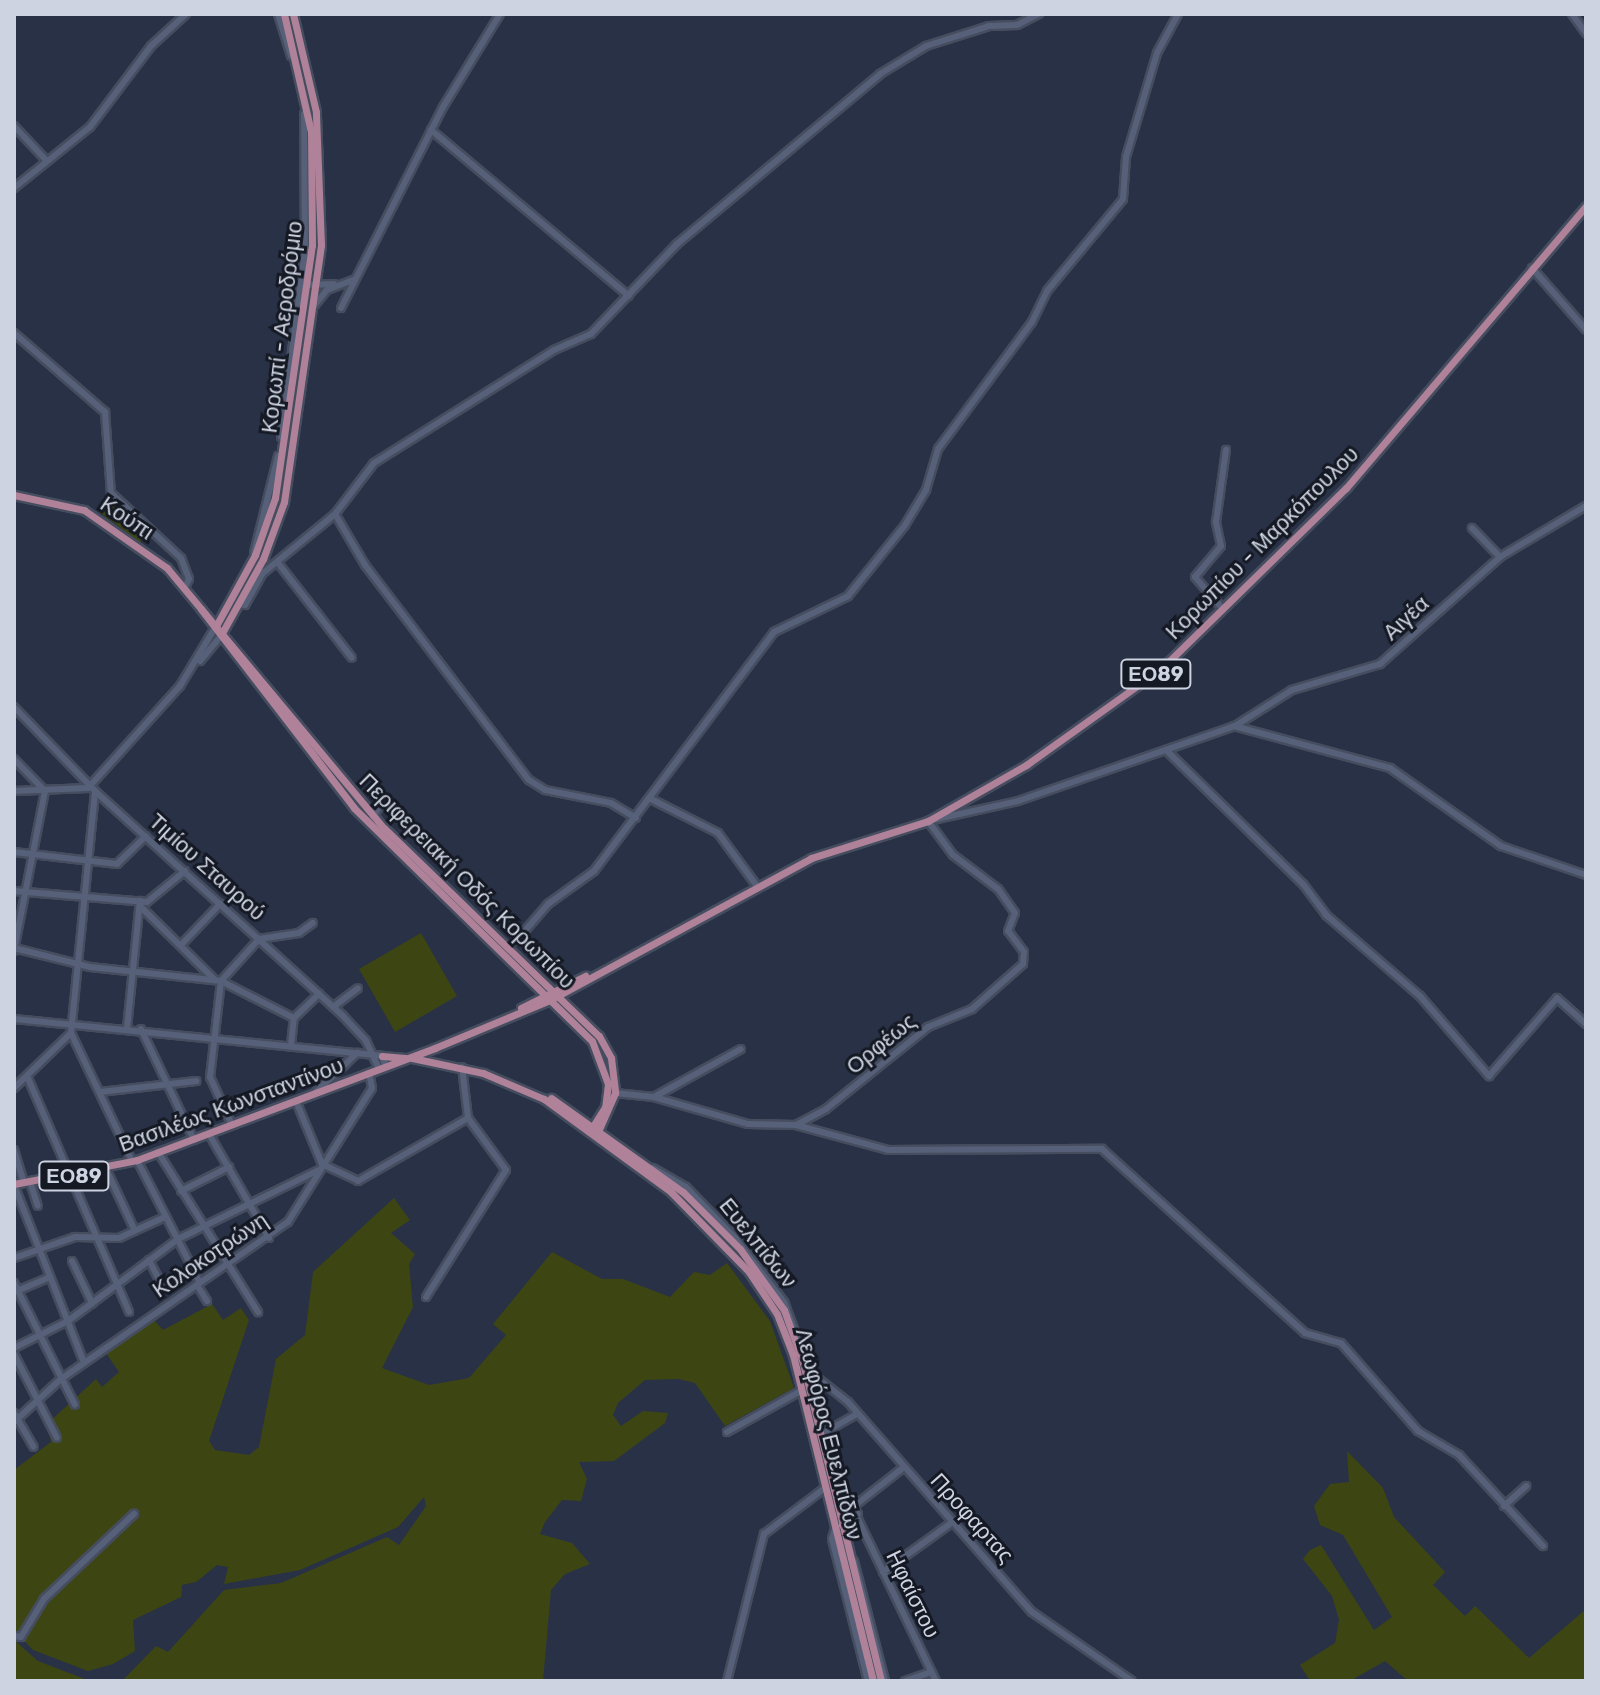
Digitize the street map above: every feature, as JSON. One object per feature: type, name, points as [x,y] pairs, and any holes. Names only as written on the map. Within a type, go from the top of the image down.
[{"type":"main road","name":"Κορωπί - Αεροδρόμιο","points":[[218,631],[255,555],[282,467],[307,285],[312,149],[284,14]]},
{"type":"main road","name":"Κορωπί - Αεροδρόμιο","points":[[218,631],[229,622],[239,604],[284,502],[316,283],[322,161],[293,14]]},
{"type":"main road","name":"Κορωπίου - Μαρκόπουλου","points":[[409,1058],[551,995],[831,850],[928,821],[1102,715],[1162,668],[1355,479],[1586,206]]},
{"type":"main road","name":"Κούπι","points":[[14,495],[68,504],[95,516],[185,587],[218,631]]},
{"type":"main road","points":[[229,622],[234,644]]},
{"type":"main road","name":"Περιφερειακή Οδός Κορωπίου","points":[[218,631],[234,644],[373,817],[551,995],[600,1054],[607,1076],[605,1107]]},
{"type":"main road","name":"Περιφερειακή Οδός Κορωπίου","points":[[218,631],[378,834],[604,1043],[615,1093],[608,1118],[595,1131]]},
{"type":"main road","name":"Λεωφόρος Ευελπίδων","points":[[378,1056],[462,1067],[508,1081],[577,1114],[678,1198],[749,1272],[783,1325],[825,1488],[835,1508]]},
{"type":"main road","name":"Βασιλέως Κωνσταντίνου","points":[[14,1184],[69,1177],[134,1161],[409,1058]]},
{"type":"main road","name":"Λεωφόρος Ευελπίδων","points":[[508,1081],[610,1138],[653,1168],[749,1258],[796,1332],[871,1681]]},
{"type":"main road","points":[[577,1114],[593,1116],[605,1107]]},
{"type":"main road","points":[[595,1131],[605,1107]]},
{"type":"main road","points":[[608,1118],[610,1138]]},
{"type":"main road","points":[[838,1527],[856,1519]]},
{"type":"main road","name":"Λεωφόρος Ευελπίδων","points":[[838,1527],[849,1553],[883,1681]]},
{"type":"street","points":[[14,188],[90,127],[151,46],[186,14]]},
{"type":"street","points":[[255,555],[278,459],[307,216],[306,128],[278,14]]},
{"type":"street","points":[[341,308],[431,130],[500,14]]},
{"type":"street","points":[[239,604],[245,605],[260,576],[335,514],[384,456],[554,350],[591,334],[710,214],[901,60],[958,34],[1017,25],[1039,14]]},
{"type":"street","points":[[516,941],[548,904],[594,871],[651,799],[759,648],[784,624],[848,596],[905,525],[926,490],[938,449],[1032,322],[1047,291],[1123,199],[1130,143],[1157,53],[1178,14]]},
{"type":"street","points":[[1572,14],[1586,33]]},
{"type":"street","points":[[14,126],[46,160]]},
{"type":"street","points":[[431,130],[629,296]]},
{"type":"street","points":[[1532,268],[1586,330]]},
{"type":"street","points":[[313,307],[338,285],[355,279]]},
{"type":"street","points":[[307,285],[338,285]]},
{"type":"street","points":[[14,333],[105,412],[111,493],[181,558],[189,579],[185,587]]},
{"type":"street","points":[[1222,608],[1195,577],[1221,546],[1216,522],[1226,450]]},
{"type":"street","name":"Αιγέα","points":[[928,821],[1018,801],[1166,750],[1234,726],[1302,686],[1380,664],[1500,557],[1586,506]]},
{"type":"street","points":[[335,514],[365,565],[529,780],[545,790],[611,803],[636,818]]},
{"type":"street","points":[[1472,528],[1500,557]]},
{"type":"street","points":[[278,563],[352,658]]},
{"type":"street","points":[[207,1301],[71,1033],[90,861],[93,789],[194,666],[218,631]]},
{"type":"street","name":"Τιμίου Σταυρού","points":[[14,707],[93,789],[333,1007],[378,1056]]},
{"type":"street","points":[[1248,719],[1248,729]]},
{"type":"street","points":[[1234,726],[1390,768],[1511,851],[1586,875]]},
{"type":"street","points":[[1166,750],[1303,884],[1326,915],[1420,996],[1489,1076],[1557,998],[1586,1024]]},
{"type":"street","points":[[14,759],[45,791]]},
{"type":"street","points":[[14,791],[93,789]]},
{"type":"street","points":[[45,791],[14,949],[79,964],[218,980]]},
{"type":"street","points":[[373,817],[384,798]]},
{"type":"street","points":[[651,799],[718,833],[757,886]]},
{"type":"street","name":"Ορφέως","points":[[796,1125],[870,1078],[928,1027],[972,1009],[1023,964],[1024,952],[1008,931],[1015,913],[998,889],[953,855],[928,821]]},
{"type":"street","points":[[14,852],[117,864],[146,836]]},
{"type":"street","points":[[14,891],[140,903],[150,901],[185,871]]},
{"type":"street","points":[[140,903],[218,980],[294,1018]]},
{"type":"street","points":[[127,1028],[140,903]]},
{"type":"street","points":[[181,945],[220,904]]},
{"type":"street","points":[[232,1125],[210,1077],[218,980],[259,939],[299,933],[313,923]]},
{"type":"street","points":[[333,1007],[358,988]]},
{"type":"street","points":[[291,1045],[294,1018],[319,994]]},
{"type":"street","points":[[14,1019],[214,1036],[357,1053],[378,1056],[382,1068]]},
{"type":"street","points":[[141,1029],[194,1140]]},
{"type":"street","points":[[14,1088],[71,1033]]},
{"type":"street","points":[[654,1097],[741,1049]]},
{"type":"street","points":[[312,1095],[357,1053]]},
{"type":"street","points":[[426,1297],[506,1170],[468,1118],[462,1067]]},
{"type":"street","name":"Κολοκοτρώνη","points":[[15,1418],[61,1379],[288,1222],[372,1088],[369,1073]]},
{"type":"street","points":[[27,1076],[129,1312]]},
{"type":"street","points":[[100,1092],[196,1081]]},
{"type":"street","points":[[615,1093],[654,1097],[732,1122],[796,1125],[888,1150],[1102,1149],[1305,1333],[1341,1343],[1418,1431],[1447,1445],[1543,1546]]},
{"type":"street","points":[[296,1101],[321,1167],[347,1178],[369,1178],[468,1118]]},
{"type":"street","points":[[209,1134],[269,1238]]},
{"type":"street","points":[[14,1150],[38,1206]]},
{"type":"street","points":[[158,1152],[258,1312]]},
{"type":"street","points":[[181,1191],[229,1167]]},
{"type":"street","points":[[14,1348],[68,1321],[178,1239],[321,1167]]},
{"type":"street","points":[[106,1169],[135,1231]]},
{"type":"street","points":[[14,1184],[84,1363]]},
{"type":"street","points":[[14,1258],[38,1249],[135,1231],[165,1217]]},
{"type":"street","points":[[149,1260],[162,1286]]},
{"type":"street","points":[[72,1261],[92,1303]]},
{"type":"street","points":[[16,1292],[50,1277]]},
{"type":"street","points":[[14,1283],[75,1405]]},
{"type":"street","points":[[14,1354],[57,1438]]},
{"type":"street","name":"Προφαρτας","points":[[805,1363],[857,1414],[1032,1612],[1132,1681]]},
{"type":"street","points":[[727,1432],[802,1390]]},
{"type":"street","points":[[820,1435],[857,1414]]},
{"type":"street","points":[[15,1418],[34,1447]]},
{"type":"street","points":[[856,1519],[853,1507],[903,1468]]},
{"type":"street","points":[[1504,1506],[1526,1486]]},
{"type":"street","points":[[727,1681],[764,1534],[825,1488]]},
{"type":"street","points":[[835,1508],[856,1519]]},
{"type":"street","points":[[14,1636],[21,1637],[44,1599],[134,1514]]},
{"type":"street","name":"Ηφαίστου","points":[[856,1519],[936,1681]]},
{"type":"street","points":[[883,1572],[954,1521]]},
{"type":"street","points":[[905,1681],[931,1672]]},
{"type":"green space","points":[[112,495],[152,530],[140,542],[99,512]]},
{"type":"green space","points":[[421,933],[457,996],[395,1032],[359,969]]},
{"type":"green space","points":[[394,1198],[410,1220],[391,1233],[415,1254],[409,1264],[413,1307],[382,1368],[429,1385],[469,1378],[506,1335],[493,1324],[552,1252],[602,1279],[623,1279],[670,1297],[694,1272],[710,1275],[727,1263],[770,1321],[794,1388],[725,1426],[695,1383],[679,1379],[645,1380],[618,1403],[613,1415],[621,1426],[643,1411],[668,1413],[665,1423],[614,1461],[579,1462],[587,1479],[581,1501],[562,1500],[545,1522],[540,1534],[572,1543],[590,1564],[565,1574],[551,1590],[543,1681],[122,1681],[156,1646],[168,1652],[224,1590],[281,1583],[387,1537],[399,1545],[426,1506],[424,1497],[398,1527],[300,1570],[224,1584],[228,1567],[217,1565],[196,1582],[182,1585],[181,1597],[133,1620],[135,1651],[113,1664],[88,1671],[33,1650],[14,1630],[14,1470],[51,1442],[47,1424],[96,1379],[102,1387],[119,1372],[106,1353],[154,1320],[163,1330],[212,1304],[223,1320],[241,1308],[249,1320],[209,1441],[215,1450],[249,1455],[259,1447],[276,1359],[305,1335],[313,1272]]},
{"type":"green space","points":[[1347,1451],[1383,1488],[1394,1517],[1445,1572],[1433,1585],[1465,1616],[1475,1606],[1529,1658],[1586,1609],[1586,1681],[1408,1681],[1385,1661],[1350,1681],[1310,1681],[1300,1665],[1335,1643],[1339,1620],[1332,1596],[1303,1559],[1310,1550],[1321,1545],[1374,1630],[1392,1617],[1343,1535],[1320,1525],[1314,1506],[1330,1484],[1349,1482]]},
{"type":"green space","points":[[14,1640],[38,1661],[90,1681],[14,1681]]}]
